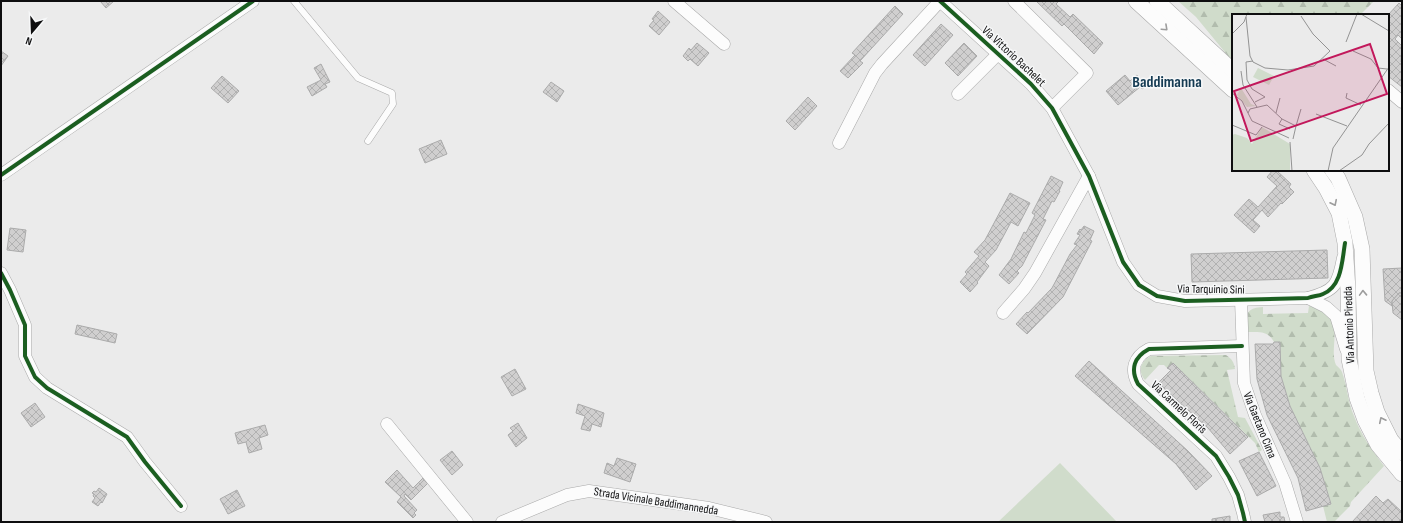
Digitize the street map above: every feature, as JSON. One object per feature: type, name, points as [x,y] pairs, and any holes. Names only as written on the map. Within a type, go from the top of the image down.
[{"type":"street","points":[[1,175],[252,1]]},
{"type":"street","points":[[674,1],[724,44]]},
{"type":"street","points":[[839,143],[875,74],[882,64],[940,1]]},
{"type":"street","name":"Via Vittorio Bachelet","points":[[940,1],[1031,84],[1052,108],[1089,176]]},
{"type":"street","points":[[1014,1],[1087,73],[1052,108]]},
{"type":"street","points":[[1136,1],[1232,89]]},
{"type":"street","points":[[1157,1],[1232,70]]},
{"type":"street","points":[[958,94],[998,54]]},
{"type":"street","points":[[1389,91],[1402,102]]},
{"type":"street","name":"Via Antonio Piredda","points":[[1315,171],[1326,188],[1339,213],[1345,243],[1348,290],[1349,359],[1352,381],[1365,420],[1378,445],[1402,474]]},
{"type":"street","name":"Via Antonio Piredda","points":[[1333,171],[1338,178],[1355,217],[1362,249],[1366,371],[1371,393],[1377,412],[1391,440],[1402,453]]},
{"type":"street","points":[[1003,312],[1024,289],[1035,273],[1089,176]]},
{"type":"street","name":"Via Tarquinio Sini","points":[[1089,176],[1124,262],[1139,285],[1157,296],[1185,301],[1308,298],[1324,294],[1336,284],[1340,272],[1345,243]]},
{"type":"street","points":[[1,273],[10,290],[24,325],[26,356],[35,377],[47,388],[127,437],[145,462],[181,506]]},
{"type":"street","points":[[1308,298],[1326,308],[1336,316],[1349,359]]},
{"type":"street","name":"Via Gaetano Cima","points":[[1241,300],[1244,383],[1254,415],[1285,483],[1297,522]]},
{"type":"street","name":"Via Carmelo Floris","points":[[1242,346],[1149,349],[1136,360],[1134,372],[1138,384],[1216,456],[1238,495],[1244,513],[1245,522]]},
{"type":"street","points":[[387,424],[467,522]]},
{"type":"street","name":"Strada Vicinale Baddimannedda","points":[[502,522],[567,495],[589,491],[709,508],[766,522]]},
{"type":"lane","points":[[294,1],[358,78],[392,93],[393,104],[368,141]]},
{"type":"green space","points":[[1178,1],[1374,1],[1361,14],[1232,14],[1232,61],[1196,17]]},
{"type":"green space","points":[[1309,306],[1322,310],[1331,320],[1335,337],[1334,360],[1342,372],[1352,411],[1363,436],[1384,466],[1351,502],[1350,506],[1334,522],[1327,522],[1323,506],[1331,504],[1320,468],[1290,406],[1281,376],[1280,343],[1274,342],[1269,335],[1262,332],[1247,332],[1246,321],[1249,311],[1252,309],[1263,307],[1263,314],[1308,313]]},
{"type":"green space","points":[[1226,355],[1230,358],[1235,367],[1235,369],[1227,370],[1238,417],[1245,418],[1262,450],[1259,452],[1255,443],[1173,363],[1167,368],[1164,365],[1159,365],[1145,380],[1141,373],[1141,366],[1145,360],[1151,356]]},
{"type":"green space","points":[[1060,463],[1117,522],[998,522]]},
{"type":"building","points":[[100,1],[114,1],[106,8]]},
{"type":"building","points":[[1036,1],[1057,1],[1058,2],[1056,4],[1070,17],[1073,14],[1103,43],[1094,54],[1064,24],[1062,26]]},
{"type":"building","points":[[1399,3],[1402,6],[1402,39],[1398,35],[1395,39],[1402,46],[1402,87],[1389,77],[1389,14]]},
{"type":"building","points":[[895,6],[903,14],[860,61],[863,63],[848,78],[840,71],[855,55],[852,53]]},
{"type":"building","points":[[658,11],[670,22],[659,35],[649,26],[654,20],[652,19]]},
{"type":"building","points":[[941,24],[953,35],[925,66],[913,55]]},
{"type":"building","points":[[697,43],[709,53],[698,66],[690,59],[688,61],[683,56],[689,48],[691,50]]},
{"type":"building","points":[[964,43],[977,56],[958,76],[945,63]]},
{"type":"building","points":[[1,51],[8,56],[1,66]]},
{"type":"building","points":[[321,64],[330,82],[325,84],[327,87],[312,96],[307,87],[321,80],[314,68]]},
{"type":"building","points":[[1125,75],[1130,81],[1137,75],[1146,86],[1142,89],[1140,87],[1118,105],[1106,91]]},
{"type":"building","points":[[222,76],[239,91],[228,103],[211,88]]},
{"type":"building","points":[[551,82],[564,91],[557,102],[543,92]]},
{"type":"building","points":[[808,97],[817,106],[795,130],[786,121]]},
{"type":"building","points":[[441,140],[447,154],[425,163],[419,149]]},
{"type":"building","points":[[1272,171],[1277,171],[1291,184],[1289,187],[1294,192],[1268,217],[1262,210],[1253,220],[1260,226],[1254,233],[1234,215],[1249,199],[1258,207],[1277,186],[1267,177]]},
{"type":"building","points":[[1051,176],[1063,182],[1060,191],[1054,202],[1052,201],[1043,219],[1046,220],[1022,266],[1017,271],[1019,273],[1009,284],[999,275],[1011,259],[1024,232],[1026,233],[1035,215],[1032,213]]},
{"type":"building","points":[[1010,193],[1030,203],[1018,226],[1011,222],[996,250],[985,262],[989,266],[970,292],[960,282],[967,274],[965,272],[979,256],[974,252],[985,240]]},
{"type":"building","points":[[1084,226],[1094,231],[1090,240],[1092,241],[1063,297],[1027,334],[1016,324],[1052,288],[1070,254],[1077,245],[1074,244],[1080,235],[1077,234]]},
{"type":"building","points":[[10,228],[26,230],[23,252],[7,250]]},
{"type":"building","points":[[1327,250],[1328,278],[1192,282],[1191,254]]},
{"type":"building","points":[[1402,268],[1402,293],[1399,293],[1392,301],[1392,306],[1385,301],[1383,269]]},
{"type":"building","points":[[1399,293],[1402,293],[1402,320],[1393,313],[1392,301]]},
{"type":"building","points":[[77,325],[117,334],[115,343],[75,334]]},
{"type":"building","points":[[1274,342],[1280,342],[1281,376],[1290,406],[1320,468],[1331,504],[1306,511],[1298,478],[1267,415],[1257,379],[1255,344],[1273,344]]},
{"type":"building","points":[[1089,361],[1188,451],[1212,476],[1196,490],[1176,464],[1075,376]]},
{"type":"building","points":[[1173,363],[1248,437],[1230,454],[1208,428],[1158,383],[1171,370],[1167,368]]},
{"type":"building","points":[[515,369],[526,389],[512,396],[501,377]]},
{"type":"building","points":[[35,403],[45,417],[31,427],[21,413]]},
{"type":"building","points":[[578,404],[604,413],[601,427],[592,424],[590,431],[581,429],[585,416],[576,413]]},
{"type":"building","points":[[518,423],[527,438],[516,447],[508,435],[513,431],[510,428]]},
{"type":"building","points":[[265,425],[268,435],[259,438],[262,449],[249,453],[246,442],[238,444],[235,433]]},
{"type":"building","points":[[452,451],[463,465],[452,475],[440,460]]},
{"type":"building","points":[[1259,452],[1276,486],[1257,496],[1239,461]]},
{"type":"building","points":[[617,458],[636,464],[630,482],[604,473],[607,463],[614,466]]},
{"type":"building","points":[[397,470],[413,488],[423,478],[428,483],[411,500],[405,494],[404,496],[417,510],[414,513],[416,515],[413,518],[397,502],[401,497],[385,482]]},
{"type":"building","points":[[99,488],[107,494],[102,503],[101,502],[98,506],[92,502],[95,498],[93,496],[94,494],[92,493],[94,491],[96,492]]},
{"type":"building","points":[[237,490],[245,506],[228,514],[220,499]]},
{"type":"building","points":[[1376,496],[1383,503],[1388,499],[1402,512],[1402,522],[1352,522]]},
{"type":"building","points":[[1280,512],[1280,517],[1284,517],[1285,522],[1265,522],[1263,515]]},
{"type":"building","points":[[1230,516],[1230,522],[1212,522],[1212,519]]},
{"type":"cycle path","points":[[1,175],[253,1]]},
{"type":"cycle path","points":[[940,1],[1031,84],[1052,108],[1089,176],[1123,262],[1139,285],[1157,296],[1185,301],[1308,298],[1320,295],[1329,290],[1338,279],[1342,265],[1345,243]]},
{"type":"cycle path","points":[[1,273],[25,325],[25,356],[35,377],[47,388],[127,437],[145,462],[181,506]]},
{"type":"cycle path","points":[[1242,346],[1149,349],[1137,360],[1134,373],[1138,384],[1216,456],[1238,495],[1245,522]]},
{"type":"district","name":"Baddimanna","points":[[1167,81]]}]
